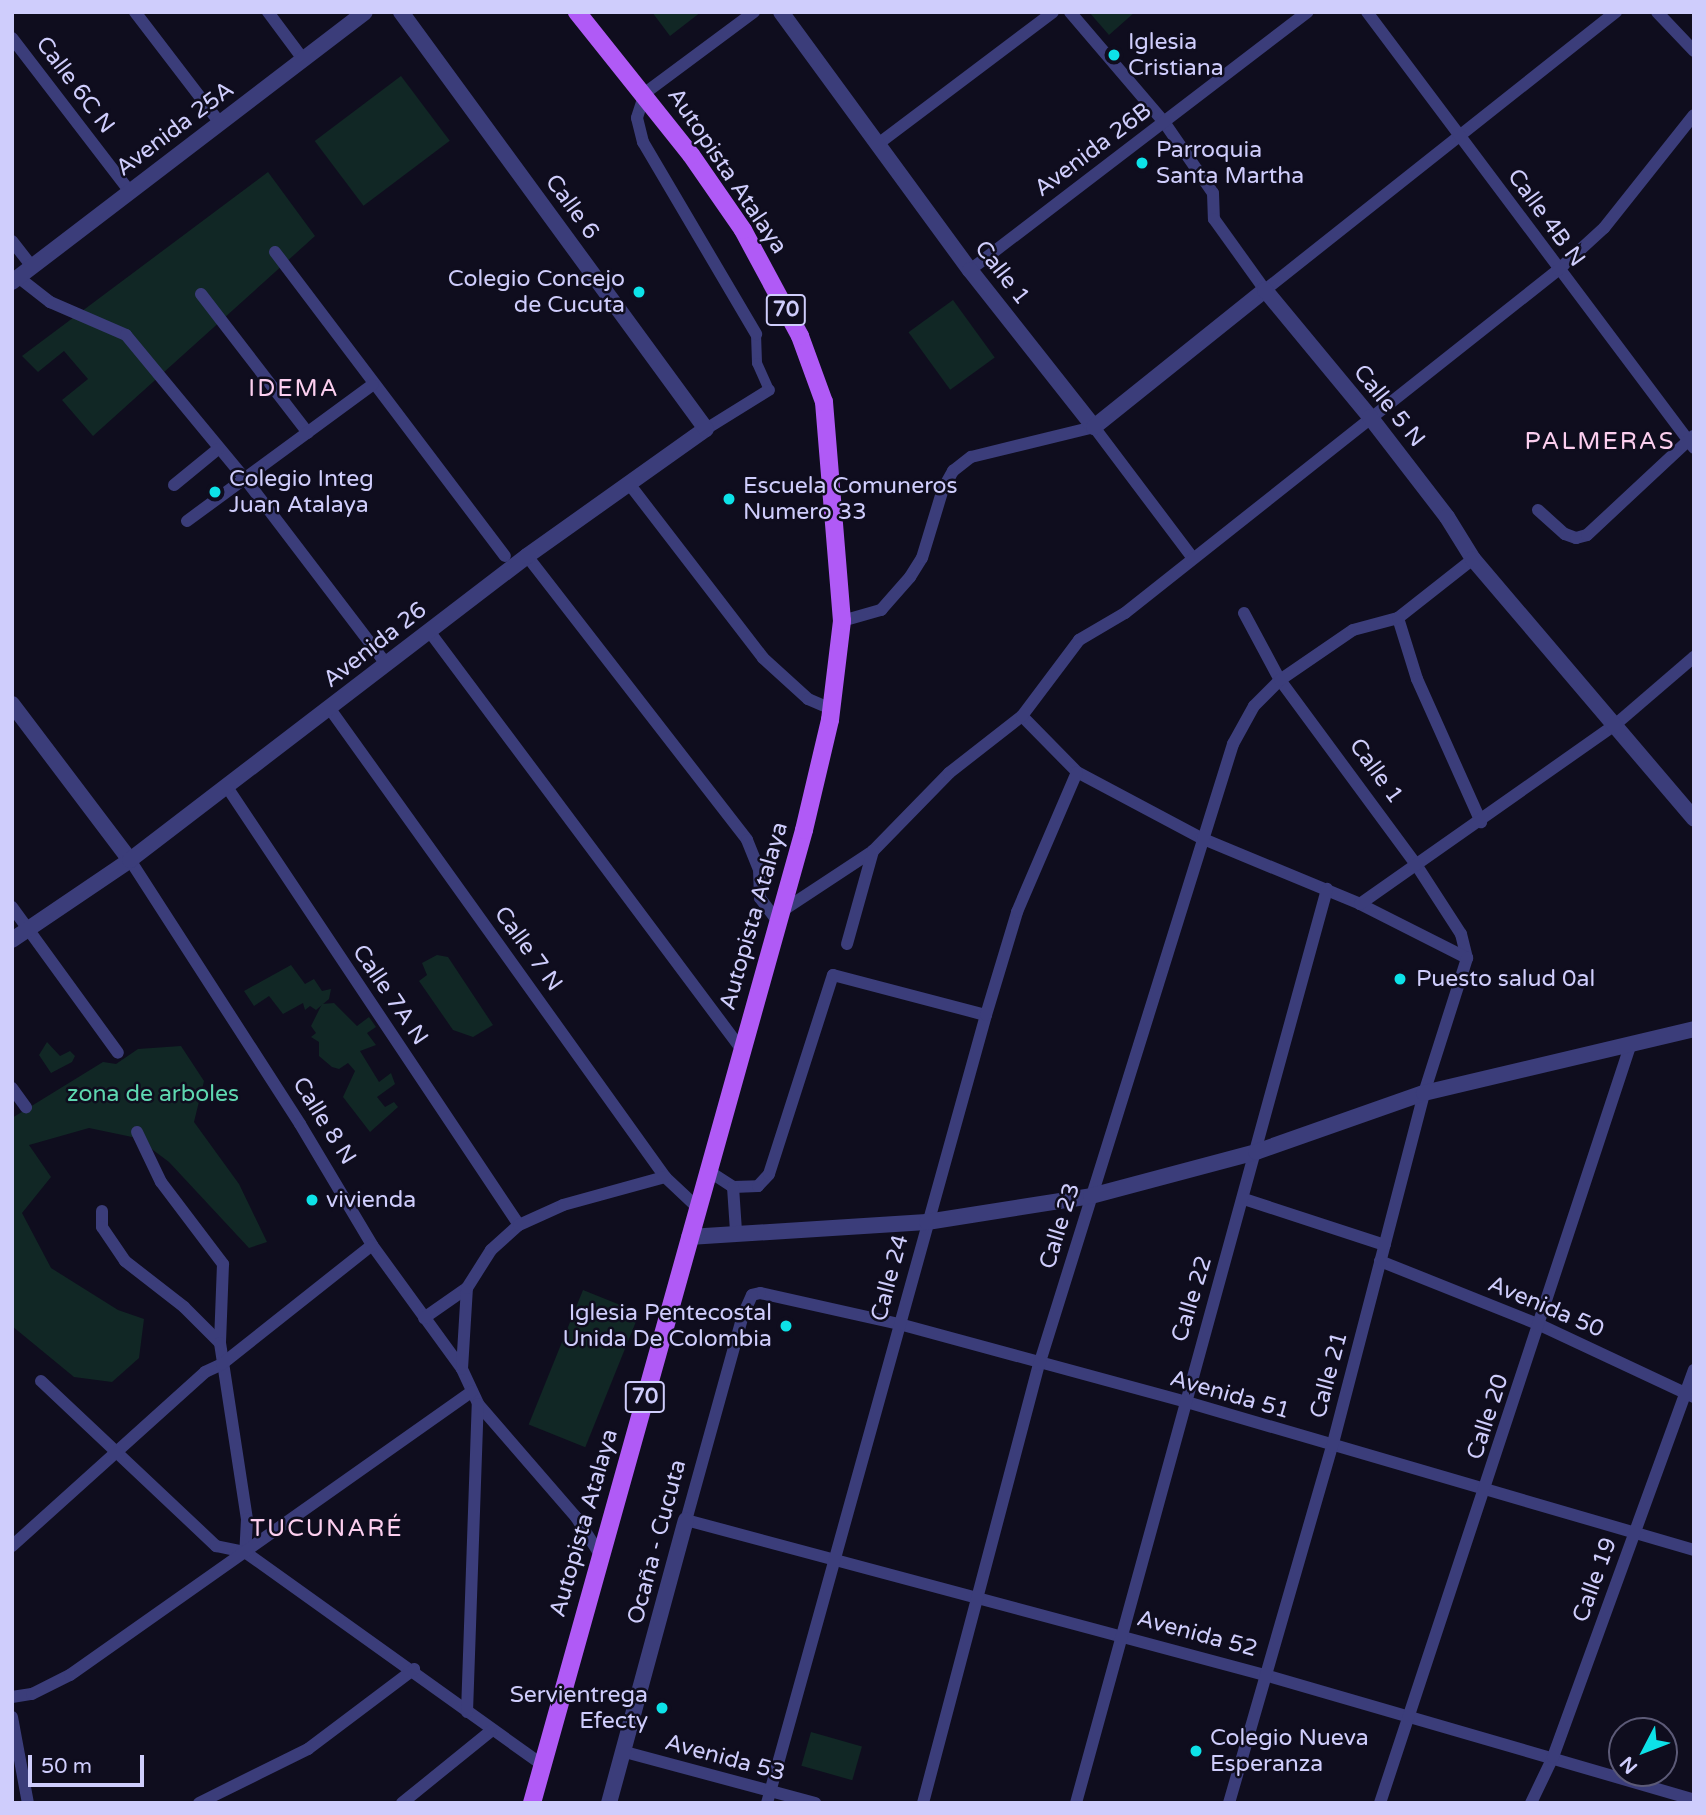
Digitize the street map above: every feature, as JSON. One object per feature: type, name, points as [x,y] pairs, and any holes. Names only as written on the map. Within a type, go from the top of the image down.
[{"type":"main road","name":"Autopista Atalaya","points":[[532,1803],[707,1170],[780,917],[832,709],[842,621],[824,402],[800,336],[743,230],[645,93],[577,12]]},
{"type":"main road","name":"Autopista Atalaya","points":[[592,12],[629,73]]},
{"type":"street","points":[[135,12],[220,123]]},
{"type":"street","points":[[268,12],[303,59]]},
{"type":"street","name":"Avenida 25A","points":[[15,280],[365,12]]},
{"type":"street","name":"Calle 6","points":[[401,12],[706,429]]},
{"type":"street","points":[[754,12],[645,93],[637,118],[643,142],[756,334],[757,363],[769,390]]},
{"type":"street","name":"Calle 1","points":[[781,12],[970,270],[1192,557]]},
{"type":"street","points":[[878,144],[1052,12]]},
{"type":"street","name":"Calle 5 N","points":[[1070,12],[1164,122],[1213,193],[1214,219],[1265,290],[1370,417],[1474,559],[1616,723],[1694,819]]},
{"type":"street","name":"Avenida 26B","points":[[970,270],[1308,12]]},
{"type":"street","name":"Calle 4B N","points":[[1367,12],[1558,270],[1692,441]]},
{"type":"street","points":[[842,621],[881,610],[910,577],[922,558],[943,489],[953,471],[971,457],[1094,427],[1616,12]]},
{"type":"street","points":[[1657,12],[1694,51]]},
{"type":"street","name":"Calle 6C N","points":[[12,38],[130,192]]},
{"type":"street","points":[[527,556],[747,840],[759,869],[760,898],[780,917],[873,851],[949,773],[1022,716],[1079,640],[1125,613],[1192,557],[1558,270],[1604,228],[1694,115]]},
{"type":"street","points":[[12,241],[32,267]]},
{"type":"street","points":[[275,252],[372,385],[505,556]]},
{"type":"street","points":[[15,280],[50,302],[126,335],[246,480],[386,664]]},
{"type":"street","points":[[201,294],[307,433]]},
{"type":"street","points":[[187,521],[372,385]]},
{"type":"street","name":"Avenida 26","points":[[12,940],[130,860],[527,556],[706,429],[769,390]]},
{"type":"street","points":[[1538,510],[1565,534],[1576,538],[1587,535],[1692,441]]},
{"type":"street","points":[[174,485],[218,449]]},
{"type":"street","points":[[630,485],[763,658],[808,699],[832,709]]},
{"type":"street","points":[[1474,559],[1398,618],[1417,679],[1482,822]]},
{"type":"street","name":"Calle 1","points":[[1244,613],[1280,680],[1417,866],[1461,934],[1466,958]]},
{"type":"street","name":"Calle 23","points":[[923,1803],[1039,1365],[1201,838],[1233,744],[1254,706],[1280,680],[1353,630],[1398,618]]},
{"type":"street","points":[[429,631],[742,1050]]},
{"type":"street","points":[[1360,904],[1482,822],[1616,723],[1694,657]]},
{"type":"street","name":"Calle 8 N","points":[[12,704],[130,860],[300,1124],[372,1245],[462,1369],[478,1404],[576,1517],[601,1556]]},
{"type":"street","name":"Calle 7 N","points":[[330,709],[665,1177],[697,1207]]},
{"type":"street","points":[[1022,716],[1077,772],[1201,838],[1360,904],[1466,958]]},
{"type":"street","name":"Calle 24","points":[[768,1797],[927,1222],[1017,912],[1077,772]]},
{"type":"street","name":"Calle 7A N","points":[[227,787],[519,1226]]},
{"type":"street","points":[[847,944],[873,851]]},
{"type":"street","name":"Calle 22","points":[[1076,1803],[1183,1401],[1244,1199],[1327,890]]},
{"type":"street","points":[[12,907],[118,1053]]},
{"type":"street","name":"Calle 21","points":[[1229,1803],[1332,1447],[1424,1093],[1466,958]]},
{"type":"street","points":[[707,1170],[733,1187],[758,1186],[769,1174],[833,975],[986,1015]]},
{"type":"street","points":[[690,1237],[736,1231],[927,1222],[1091,1196],[1256,1152],[1424,1093],[1694,1029]]},
{"type":"street","name":"Calle 20","points":[[1381,1803],[1412,1716],[1631,1043]]},
{"type":"street","points":[[12,1088],[26,1107]]},
{"type":"street","points":[[137,1132],[162,1182],[223,1264],[220,1343],[247,1519],[245,1552]]},
{"type":"street","points":[[424,1318],[467,1288],[491,1250],[519,1226],[563,1205],[665,1177]]},
{"type":"street","points":[[733,1187],[736,1231]]},
{"type":"street","points":[[1244,1199],[1385,1245]]},
{"type":"street","points":[[102,1211],[102,1227],[125,1261],[184,1307],[220,1343]]},
{"type":"street","points":[[12,1546],[205,1372],[222,1364],[372,1245]]},
{"type":"street","name":"Avenida 50","points":[[1380,1261],[1540,1325],[1689,1395]]},
{"type":"street","points":[[462,1369],[467,1288]]},
{"type":"street","name":"Avenida 51","points":[[752,1295],[773,1294],[899,1324],[1039,1365],[1183,1401],[1332,1447],[1694,1550]]},
{"type":"street","name":"Ocaña - Cucuta","points":[[609,1803],[686,1520],[752,1295]]},
{"type":"street","name":"Calle 19","points":[[1531,1803],[1553,1757],[1634,1532],[1689,1395],[1694,1370]]},
{"type":"street","points":[[41,1381],[118,1450],[216,1546],[245,1552],[414,1669],[491,1731],[542,1765]]},
{"type":"street","points":[[12,1697],[32,1694],[70,1675],[472,1391]]},
{"type":"street","points":[[467,1712],[478,1404]]},
{"type":"street","name":"Avenida 52","points":[[686,1520],[1265,1675],[1694,1800]]},
{"type":"street","points":[[198,1803],[308,1749],[414,1669]]},
{"type":"street","points":[[12,1717],[28,1803]]},
{"type":"street","points":[[402,1803],[491,1731]]},
{"type":"street","name":"Avenida 53","points":[[625,1752],[768,1797],[815,1803]]},
{"type":"green space","points":[[652,12],[701,12],[670,36]]},
{"type":"green space","points":[[1089,12],[1135,12],[1109,35]]},
{"type":"green space","points":[[401,76],[450,141],[363,206],[315,141]]},
{"type":"green space","points":[[268,172],[315,236],[93,436],[62,400],[88,379],[64,351],[38,372],[22,356]]},
{"type":"green space","points":[[953,300],[995,357],[950,390],[909,332]]},
{"type":"green space","points":[[437,955],[448,957],[493,1025],[473,1037],[453,1030],[419,981],[427,975],[422,963]]},
{"type":"green space","points":[[291,965],[305,984],[314,979],[322,991],[331,989],[329,999],[316,1010],[310,1006],[305,1010],[303,1003],[283,1014],[269,996],[254,1006],[244,991]]},
{"type":"green space","points":[[334,1003],[357,1026],[369,1017],[376,1027],[367,1033],[376,1045],[360,1051],[379,1082],[391,1073],[395,1084],[377,1097],[385,1107],[394,1102],[398,1107],[370,1132],[343,1097],[355,1071],[348,1063],[339,1069],[332,1067],[319,1056],[319,1042],[311,1037],[316,1033],[311,1026],[322,1004]]},
{"type":"green space","points":[[47,1042],[60,1056],[70,1051],[75,1056],[72,1062],[51,1073],[39,1055]]},
{"type":"green space","name":"zona de arboles","points":[[181,1046],[204,1081],[194,1122],[239,1184],[267,1242],[249,1248],[169,1162],[137,1138],[89,1128],[29,1145],[51,1177],[22,1213],[51,1268],[118,1310],[144,1319],[139,1358],[112,1382],[74,1377],[12,1326],[12,1118],[103,1062],[116,1064],[138,1049]]},
{"type":"green space","points":[[583,1290],[640,1313],[585,1447],[529,1424]]},
{"type":"green space","points":[[811,1732],[862,1747],[852,1780],[801,1766]]},
{"type":"place","name":"Iglesia Cristiana","points":[[1114,55]]},
{"type":"place","name":"Parroquia Santa Martha","points":[[1142,163]]},
{"type":"place","name":"Colegio Concejo de Cucuta","points":[[639,292]]},
{"type":"place","name":"Colegio Integ Juan Atalaya","points":[[215,492]]},
{"type":"place","name":"Escuela Comuneros Numero 33","points":[[729,499]]},
{"type":"place","name":"Puesto salud 0al","points":[[1400,979]]},
{"type":"place","name":"vivienda","points":[[312,1200]]},
{"type":"place","name":"Iglesia Pentecostal Unida De Colombia","points":[[786,1326]]},
{"type":"place","name":"Servientrega Efecty","points":[[662,1708]]},
{"type":"place","name":"Colegio Nueva Esperanza","points":[[1196,1751]]},
{"type":"district","name":"IDEMA","points":[[294,389]]},
{"type":"district","name":"PALMERAS","points":[[1600,442]]},
{"type":"district","name":"TUCUNARÉ","points":[[327,1529]]}]
